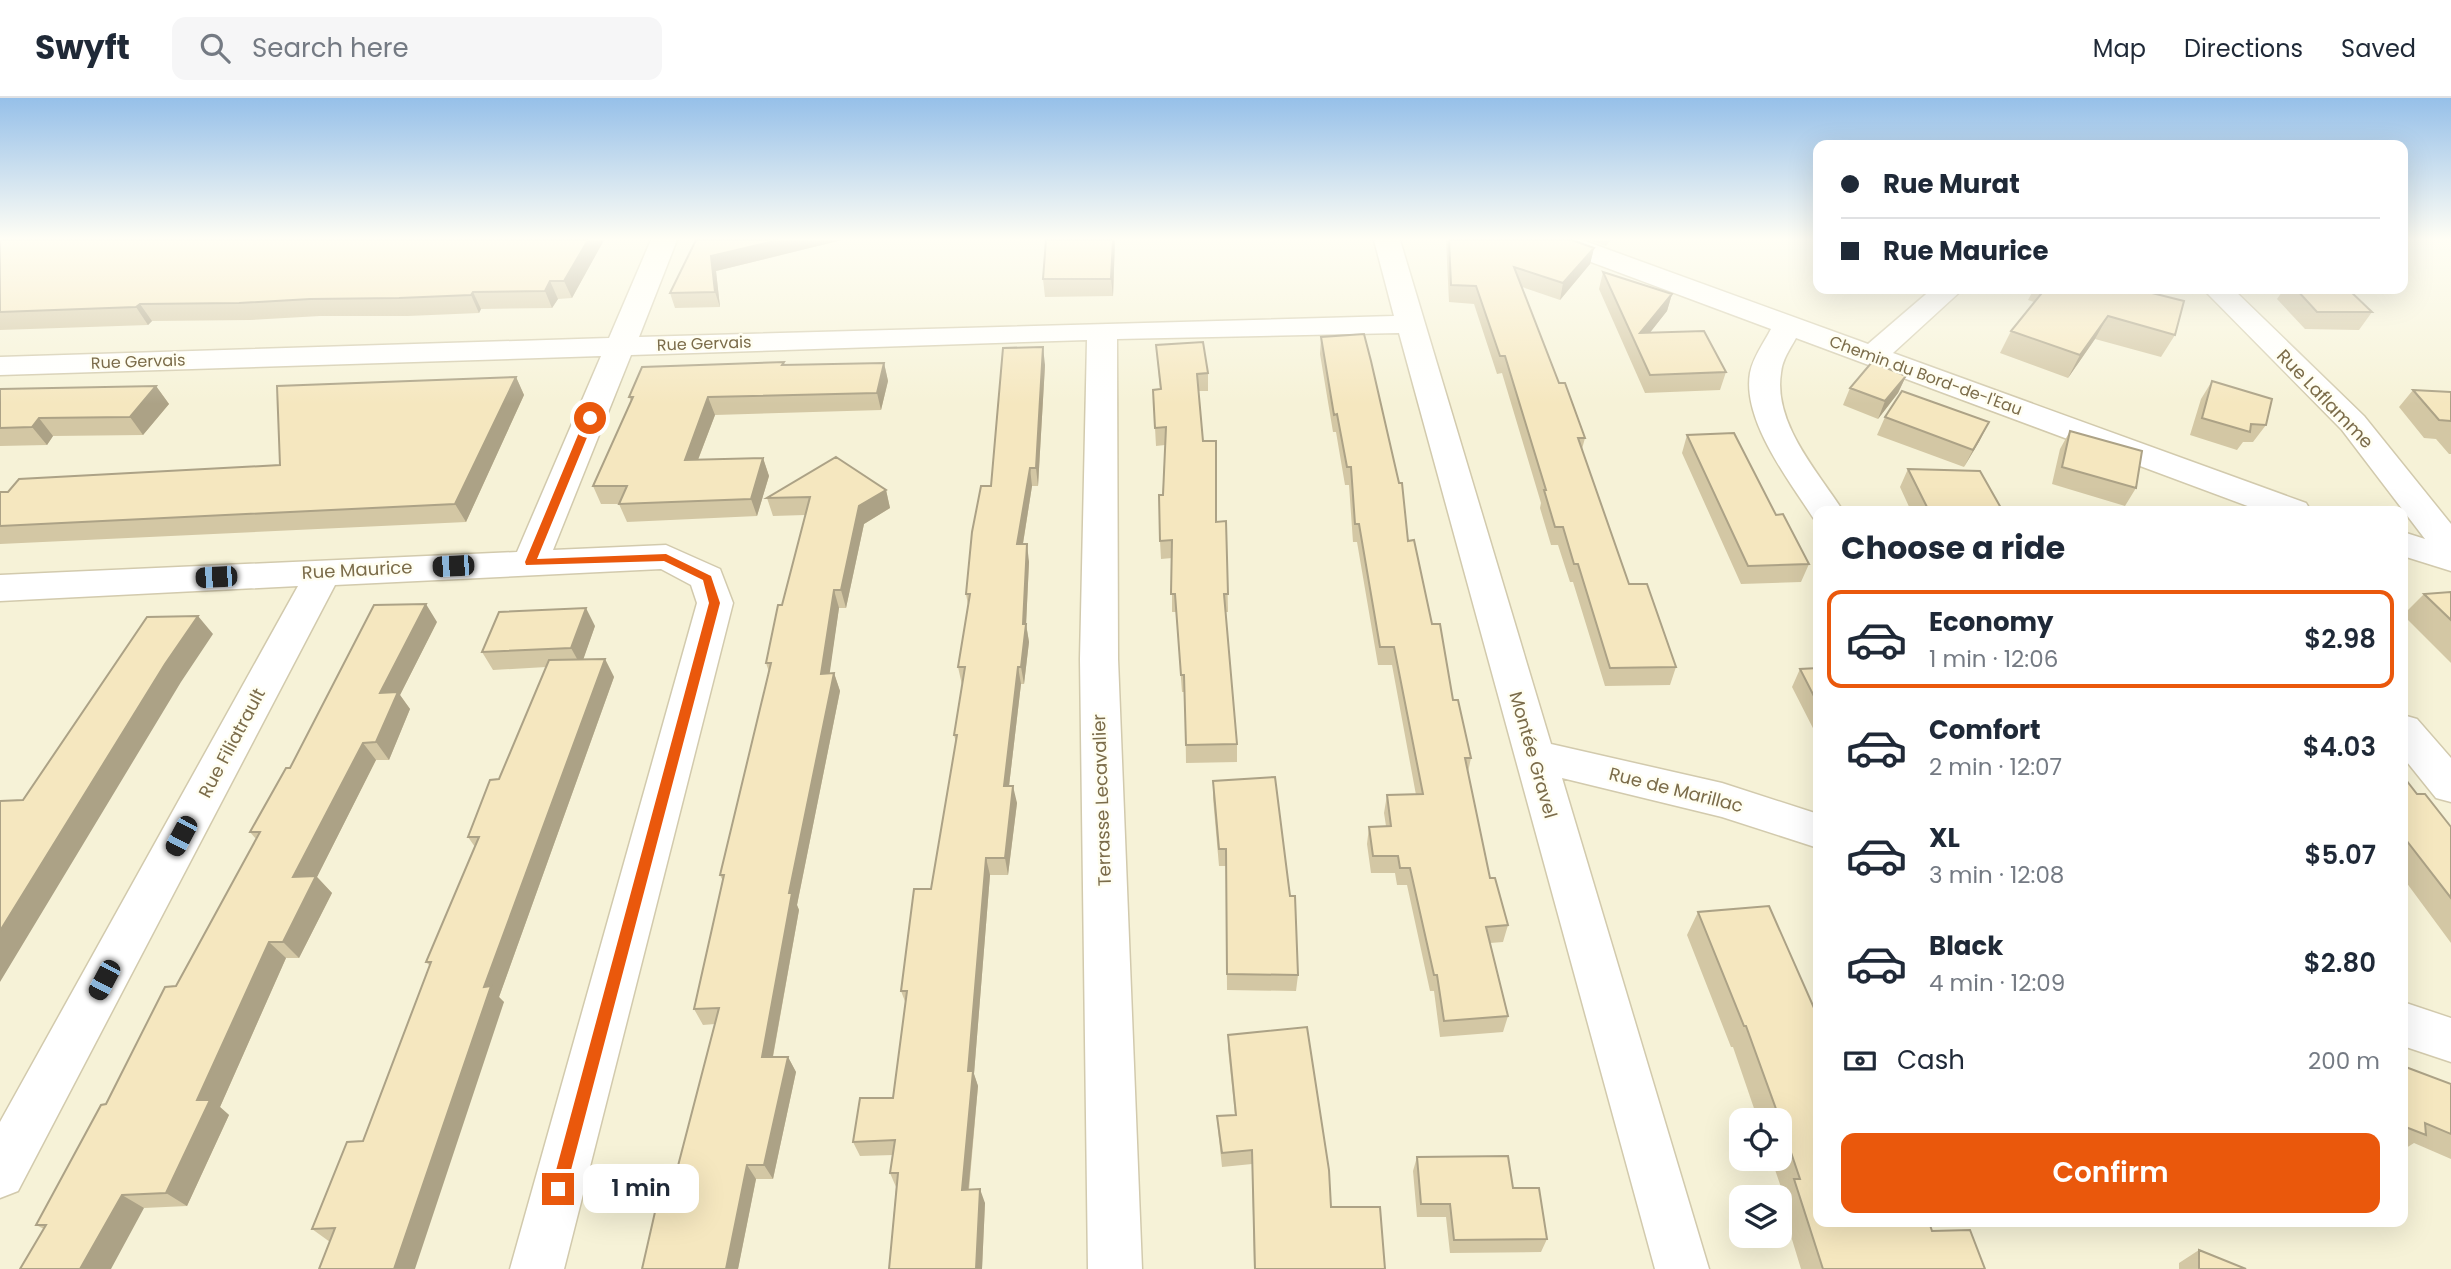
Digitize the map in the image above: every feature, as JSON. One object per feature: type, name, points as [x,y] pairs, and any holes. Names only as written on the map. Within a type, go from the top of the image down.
[{"type":"street","points":[[530,562],[641,295]]},
{"type":"street","name":"Montée Gravel","points":[[1401,295],[1682,1269]]},
{"type":"street","name":"Chemin du Bord-de-l'Eau","points":[[1718,295],[1788,326],[2279,506]]},
{"type":"street","points":[[1873,355],[1942,295]]},
{"type":"street","name":"Rue Laflamme","points":[[2223,295],[2353,424],[2451,548]]},
{"type":"street","name":"Rue Gervais","points":[[0,366],[1102,331],[1409,324]]},
{"type":"street","points":[[1788,326],[1765,373],[1764,396],[1790,456],[1823,506]]},
{"type":"street","name":"Terrasse Lecavalier","points":[[1102,331],[1099,659],[1115,1269]]},
{"type":"street","points":[[2408,546],[2451,559]]},
{"type":"street","name":"Rue Maurice","points":[[0,587],[666,557],[707,578],[715,603],[537,1269]]},
{"type":"street","name":"Rue Filiatrault","points":[[0,1173],[324,572]]},
{"type":"street","points":[[2408,736],[2451,786]]},
{"type":"street","name":"Rue de Marillac","points":[[1533,755],[1723,800],[1813,829]]},
{"type":"street","points":[[2408,1026],[2451,1040]]},
{"type":"shaded area","points":[[0,295],[2451,295],[2451,1269],[0,1269]]},
{"type":"building","points":[[0,295],[471,295],[140,304],[136,307],[0,312]]},
{"type":"building","points":[[1479,295],[1525,295],[1559,383],[1565,383],[1585,438],[1578,438],[1629,584],[1647,584],[1676,667],[1610,668],[1578,564],[1574,564],[1563,527],[1555,527],[1505,356],[1500,356]]},
{"type":"building","points":[[1613,295],[1671,295],[1640,333],[1704,331],[1726,372],[1650,375]]},
{"type":"building","points":[[2040,295],[2159,295],[2184,301],[2175,335],[2108,316],[2080,355],[2011,331]]},
{"type":"building","points":[[2301,295],[2354,295],[2372,312],[2317,312]]},
{"type":"building","points":[[1364,334],[1399,483],[1402,483],[1408,541],[1414,540],[1432,624],[1440,624],[1453,700],[1458,700],[1471,758],[1465,758],[1490,878],[1495,878],[1508,925],[1486,927],[1508,1016],[1444,1021],[1437,975],[1434,975],[1410,868],[1400,868],[1398,856],[1373,856],[1369,827],[1391,826],[1387,795],[1423,794],[1394,647],[1380,647],[1359,524],[1355,524],[1351,467],[1347,467],[1337,414],[1334,415],[1321,337]]},
{"type":"building","points":[[1203,342],[1208,373],[1197,374],[1203,441],[1216,441],[1216,522],[1226,521],[1228,594],[1224,594],[1237,744],[1186,745],[1184,675],[1181,675],[1175,594],[1171,594],[1172,540],[1160,541],[1159,495],[1163,495],[1166,427],[1155,428],[1153,390],[1161,389],[1156,345]]},
{"type":"building","points":[[1043,347],[1036,468],[1030,468],[1017,544],[1027,544],[1023,624],[1026,624],[1021,667],[1018,667],[1004,786],[1013,786],[1005,858],[986,858],[968,1071],[973,1071],[962,1190],[980,1189],[976,1269],[889,1269],[898,1173],[890,1173],[895,1140],[853,1142],[860,1098],[893,1098],[907,991],[901,991],[914,889],[931,889],[957,735],[954,735],[965,667],[958,667],[970,594],[966,594],[972,532],[981,486],[991,486],[1003,348]]},
{"type":"building","points":[[784,362],[782,365],[884,363],[877,393],[708,397],[685,460],[763,458],[751,499],[619,504],[627,486],[593,486],[633,397],[629,397],[642,367]]},
{"type":"building","points":[[1872,362],[1906,376],[1885,401],[1850,388]]},
{"type":"building","points":[[516,377],[455,504],[0,526],[0,492],[8,492],[19,479],[280,465],[277,386]]},
{"type":"building","points":[[2212,381],[2272,399],[2266,425],[2251,424],[2250,432],[2202,418]]},
{"type":"building","points":[[156,386],[130,417],[39,418],[32,427],[0,428],[0,389]]},
{"type":"building","points":[[2413,390],[2451,392],[2451,421],[2439,420]]},
{"type":"building","points":[[1902,391],[1989,422],[1973,450],[1885,417]]},
{"type":"building","points":[[2070,431],[2142,451],[2136,488],[2062,467]]},
{"type":"building","points":[[1734,433],[1776,515],[1783,514],[1809,564],[1748,566],[1687,435]]},
{"type":"building","points":[[836,457],[886,490],[859,506],[841,590],[834,590],[821,674],[834,673],[789,893],[792,893],[762,1057],[788,1057],[764,1165],[747,1165],[726,1269],[642,1269],[655,1212],[666,1212],[719,1008],[694,1009],[724,875],[720,875],[771,663],[766,663],[778,605],[782,605],[810,497],[767,498]]},
{"type":"building","points":[[1908,469],[1980,471],[2000,506],[1926,506]]},
{"type":"building","points":[[2451,592],[2451,620],[2424,594]]},
{"type":"building","points":[[426,604],[380,693],[398,692],[376,742],[363,743],[293,877],[316,876],[283,942],[269,942],[197,1100],[210,1100],[166,1193],[122,1195],[80,1269],[20,1269],[46,1225],[36,1225],[101,1105],[106,1104],[165,987],[176,986],[260,832],[250,832],[286,768],[290,768],[374,605]]},
{"type":"building","points":[[586,608],[571,648],[482,652],[499,612]]},
{"type":"building","points":[[198,616],[165,664],[0,931],[0,801],[23,800],[147,617]]},
{"type":"building","points":[[605,659],[484,987],[491,986],[394,1269],[319,1269],[335,1228],[312,1229],[347,1142],[363,1141],[431,962],[426,962],[479,837],[468,837],[490,780],[499,779],[549,660]]},
{"type":"building","points":[[1813,668],[1813,694],[1800,669]]},
{"type":"building","points":[[1275,777],[1290,896],[1295,896],[1298,975],[1227,974],[1226,849],[1219,849],[1213,781]]},
{"type":"building","points":[[2408,782],[2417,794],[2425,794],[2451,827],[2451,898],[2408,842]]},
{"type":"building","points":[[1769,906],[1813,1006],[1813,1227],[1931,1227],[1932,1231],[1970,1230],[1985,1269],[1823,1269],[1794,1179],[1800,1179],[1792,1155],[1792,1108],[1776,1108],[1698,912]]},
{"type":"building","points":[[1307,1027],[1329,1170],[1331,1207],[1380,1207],[1385,1269],[1255,1269],[1252,1150],[1222,1153],[1217,1116],[1236,1115],[1228,1035]]},
{"type":"building","points":[[2408,1068],[2451,1084],[2451,1134],[2425,1123],[2426,1135],[2408,1128]]},
{"type":"building","points":[[1508,1156],[1513,1188],[1539,1188],[1547,1239],[1454,1240],[1450,1204],[1421,1204],[1417,1157]]},
{"type":"building","points":[[2199,1250],[2246,1269],[2199,1269]]},
{"type":"route","points":[[558,1189],[715,603],[707,578],[666,557],[530,562],[590,418]]}]
